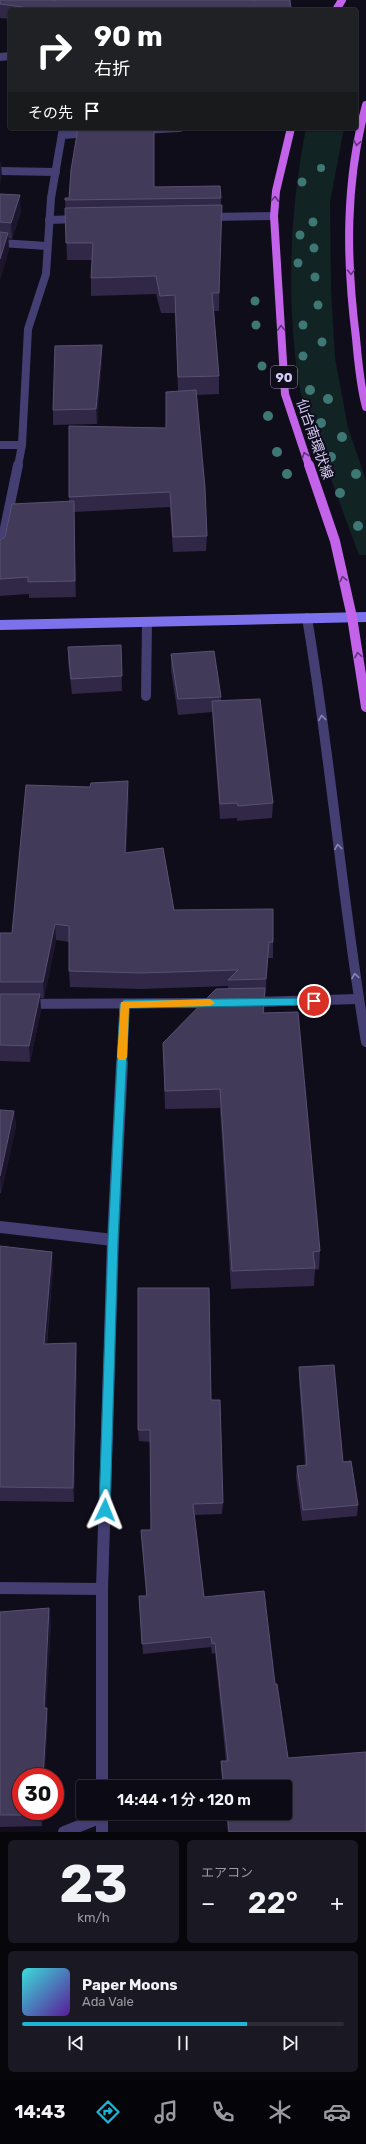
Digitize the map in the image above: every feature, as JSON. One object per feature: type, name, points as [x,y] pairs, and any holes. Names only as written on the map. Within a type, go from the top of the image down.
[{"type":"main road","points":[[366,105],[361,122],[351,175],[350,234],[352,308],[366,408]]},
{"type":"main road","name":"仙台南環状線","points":[[290,130],[276,191],[274,216],[285,394],[335,541],[352,617],[366,707]]},
{"type":"street","points":[[134,131],[149,130]]},
{"type":"street","points":[[0,552],[22,445],[28,329],[46,274],[48,220],[63,131],[94,133]]},
{"type":"street","points":[[0,171],[56,172]]},
{"type":"street","points":[[197,217],[274,216]]},
{"type":"street","points":[[48,220],[88,219]]},
{"type":"street","points":[[0,242],[47,246]]},
{"type":"street","points":[[0,445],[22,445]]},
{"type":"street","points":[[0,624],[147,622],[366,616]]},
{"type":"street","points":[[307,618],[317,670],[358,999],[366,1042]]},
{"type":"street","points":[[146,696],[147,622]]},
{"type":"street","points":[[243,1002],[358,999]]},
{"type":"street","points":[[0,1004],[227,1002]]},
{"type":"street","points":[[102,1780],[102,1589],[113,1240],[124,1004]]},
{"type":"street","points":[[0,1227],[113,1240]]},
{"type":"street","points":[[0,1588],[102,1589]]},
{"type":"street","points":[[64,1832],[91,1820]]},
{"type":"street","points":[[102,1820],[102,1832]]},
{"type":"shaded area","points":[[306,130],[344,130],[330,202],[331,290],[335,358],[348,428],[366,480],[366,555],[359,555],[304,406],[297,369],[292,306],[291,255],[295,204]]},
{"type":"building","points":[[0,0],[290,0],[291,8],[30,8],[0,4]]},
{"type":"building","points":[[78,130],[154,130],[154,187],[220,186],[221,198],[65,200],[65,198],[69,198],[71,170]]},
{"type":"building","points":[[0,194],[20,195],[11,223],[0,222]]},
{"type":"building","points":[[222,205],[219,293],[212,293],[219,376],[178,377],[175,295],[160,296],[156,276],[91,278],[93,243],[66,243],[65,208]]},
{"type":"building","points":[[0,232],[8,233],[0,259]]},
{"type":"building","points":[[102,345],[96,409],[53,410],[55,346]]},
{"type":"building","points":[[196,390],[205,488],[207,536],[173,537],[170,492],[69,497],[69,426],[166,428],[166,392]]},
{"type":"building","points":[[74,501],[75,581],[28,582],[28,577],[0,579],[0,540],[5,537],[12,504]]},
{"type":"building","points":[[121,645],[122,676],[71,679],[68,647]]},
{"type":"building","points":[[214,651],[221,697],[178,699],[171,654]]},
{"type":"building","points":[[260,699],[273,803],[238,806],[237,803],[220,804],[212,701]]},
{"type":"building","points":[[128,781],[125,853],[163,848],[174,910],[273,909],[273,942],[269,942],[266,979],[228,980],[238,970],[141,973],[69,971],[69,926],[55,924],[43,982],[0,982],[0,933],[12,933],[26,785],[90,787],[91,783]]},
{"type":"building","points":[[265,988],[263,1013],[298,1012],[320,1251],[313,1252],[315,1268],[232,1271],[220,1089],[165,1091],[163,1043],[216,989]]},
{"type":"building","points":[[0,994],[40,994],[29,1046],[0,1045]]},
{"type":"building","points":[[0,1110],[14,1111],[0,1176]]},
{"type":"building","points":[[0,1246],[52,1252],[44,1344],[76,1343],[73,1488],[0,1487]]},
{"type":"building","points":[[138,1288],[209,1288],[211,1400],[220,1400],[223,1503],[193,1504],[204,1597],[264,1591],[275,1684],[277,1684],[288,1758],[366,1752],[366,1832],[229,1832],[228,1820],[292,1820],[292,1780],[223,1780],[221,1761],[228,1761],[215,1643],[212,1644],[211,1637],[142,1644],[139,1596],[147,1596],[141,1530],[151,1530],[150,1430],[138,1430]]},
{"type":"building","points":[[334,1365],[343,1462],[351,1461],[358,1505],[303,1510],[297,1466],[307,1465],[299,1367]]},
{"type":"building","points":[[49,1608],[44,1708],[47,1708],[44,1768],[12,1768],[12,1815],[0,1815],[0,1612]]},
{"type":"slow traffic","points":[[122,1057],[124,1004],[210,1003]]},
{"type":"route","points":[[105,1510],[113,1240],[124,1004],[314,1001]]}]
